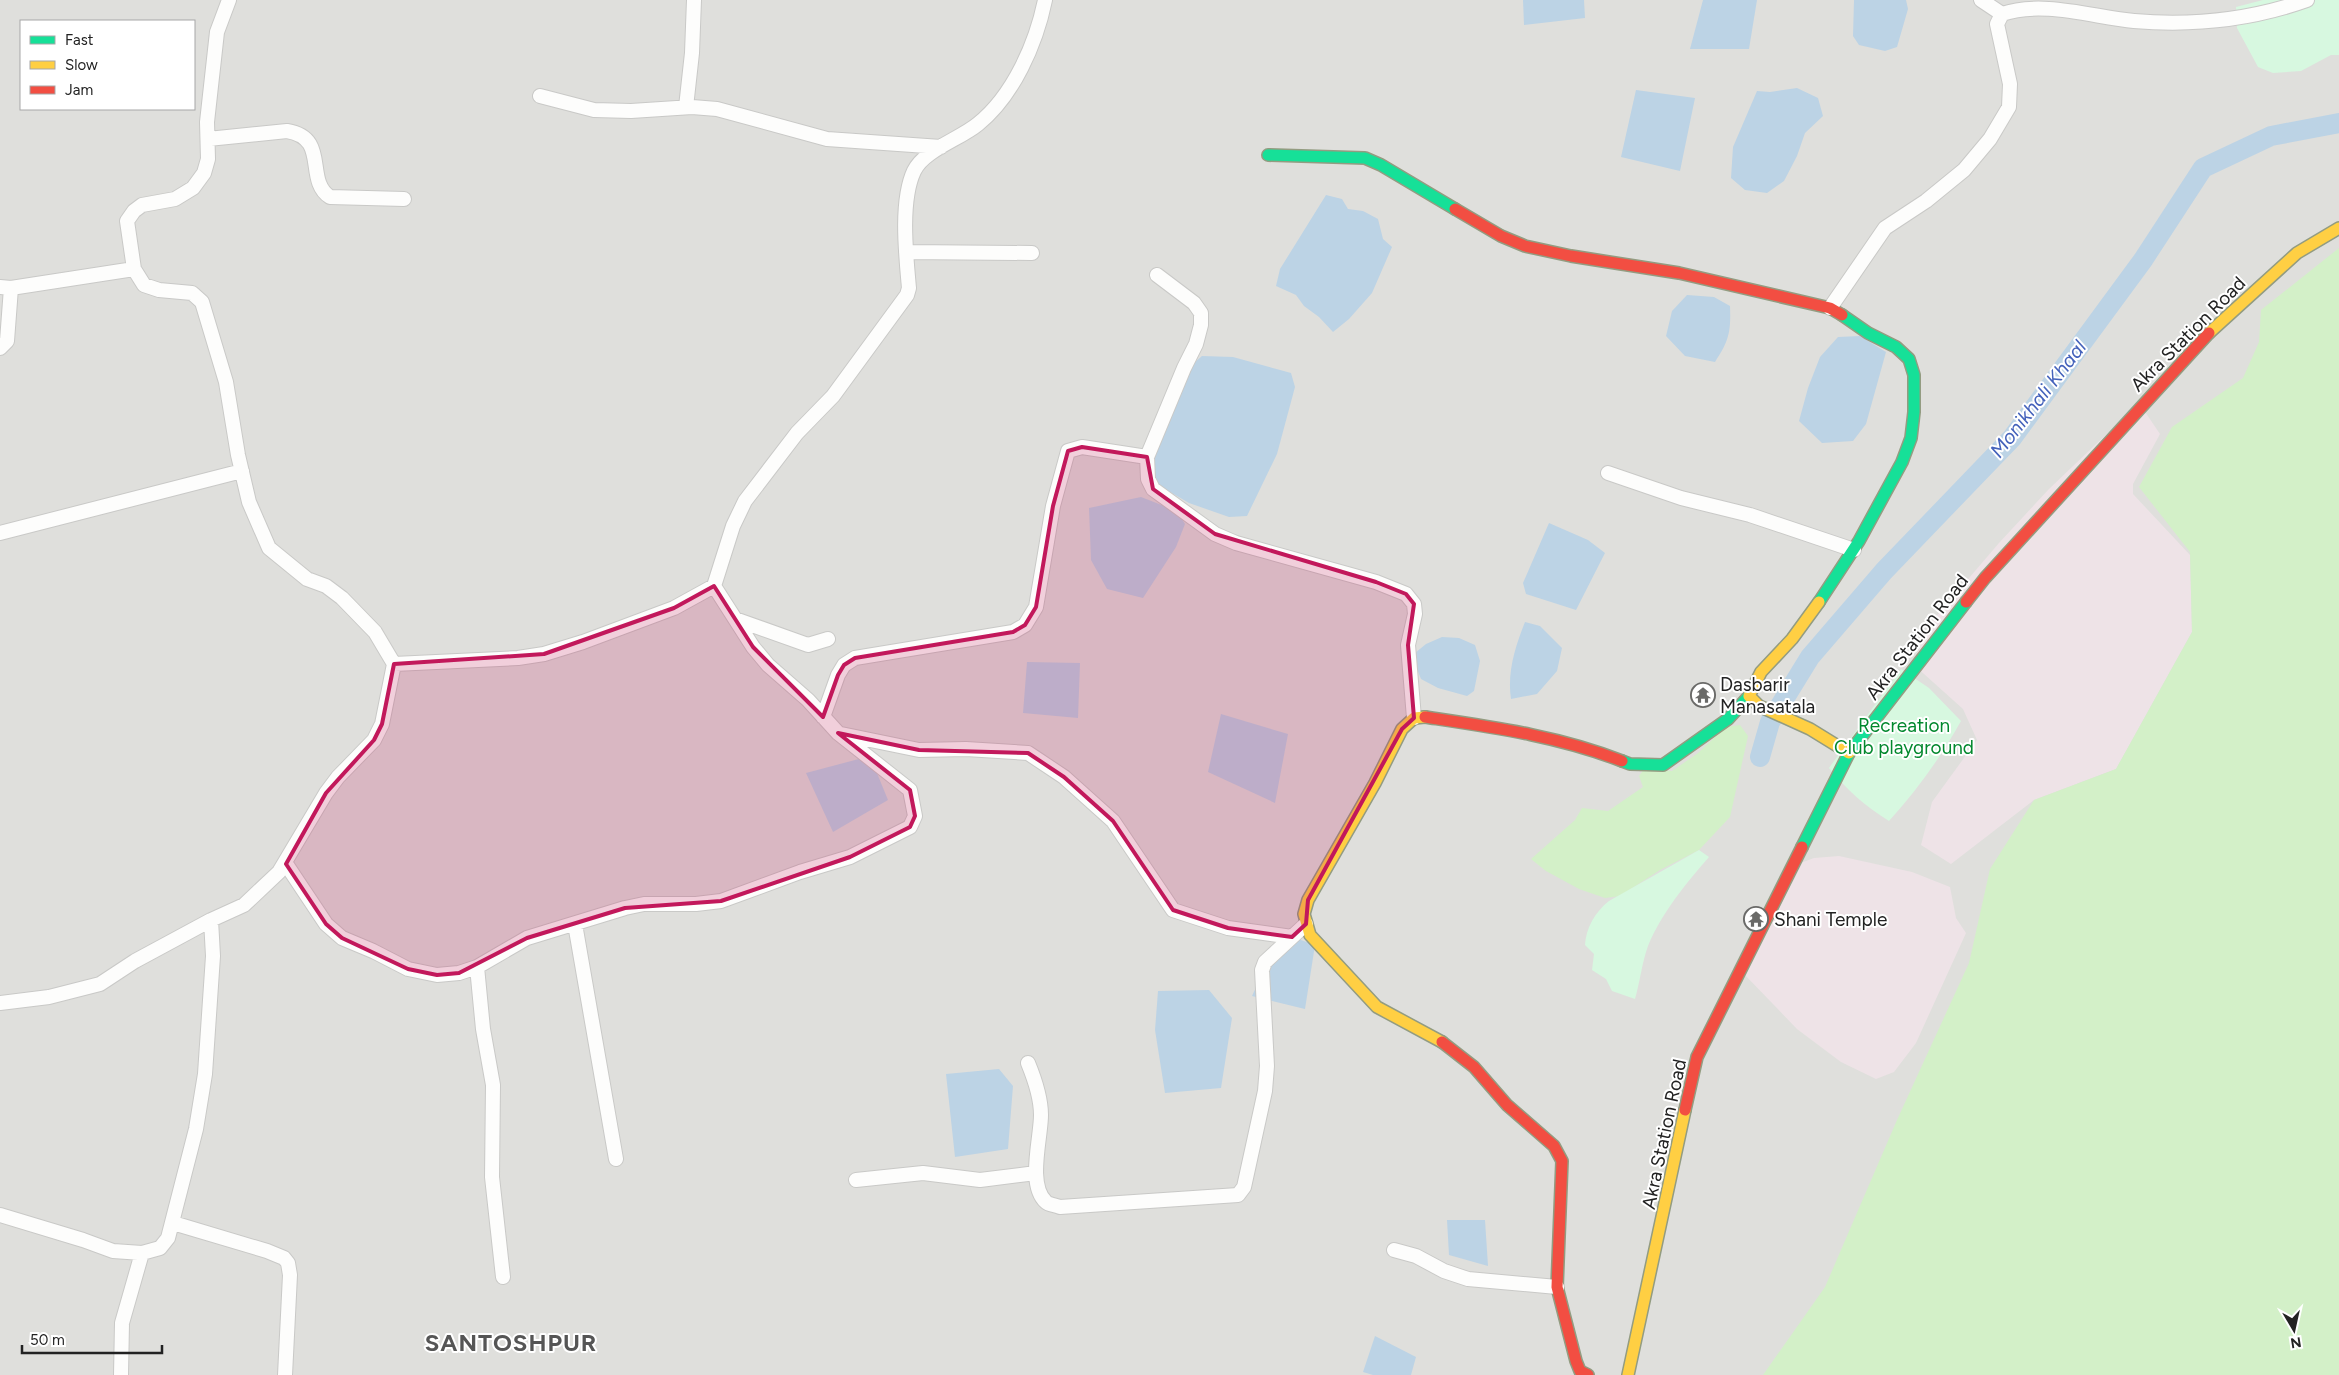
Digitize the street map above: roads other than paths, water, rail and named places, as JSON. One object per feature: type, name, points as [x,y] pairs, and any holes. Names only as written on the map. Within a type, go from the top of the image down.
[{"type":"street","points":[[0,1003],[49,997],[100,984],[135,961],[211,920],[244,905],[282,868],[326,793],[338,777],[374,740],[382,724],[394,664],[375,632],[342,598],[326,586],[308,579],[282,560],[270,548],[249,502],[226,382],[202,302],[192,292],[159,290],[144,285],[134,269],[127,221],[142,205],[175,199],[193,188],[204,173],[208,159],[210,88],[217,32],[229,0]]},
{"type":"street","points":[[686,108],[692,53],[694,0]]},
{"type":"street","points":[[394,664],[518,658],[544,654],[583,642],[674,608],[714,586],[733,526],[745,501],[797,433],[833,396],[902,304],[909,288],[905,210],[914,171],[923,160],[978,124],[1003,98],[1016,79],[1042,14],[1045,0]]},
{"type":"street","points":[[1981,0],[2002,14]]},
{"type":"street","points":[[1830,308],[1885,228],[1926,201],[1964,170],[1990,139],[2009,107],[2010,84],[1997,24],[2002,14],[2015,9],[2068,10],[2134,21],[2194,23],[2225,21],[2275,12],[2307,0]]},
{"type":"street","points":[[540,96],[594,110],[631,112],[686,108],[717,109],[827,139],[941,147]]},
{"type":"street","points":[[208,139],[287,130],[298,132],[306,137],[310,144],[323,193],[330,197],[404,199]]},
{"type":"street","points":[[1268,155],[1365,158],[1381,165],[1501,236],[1525,246],[1571,256],[1679,274],[1830,308],[1851,319],[1867,332],[1909,358],[1913,365],[1915,415],[1909,447],[1881,504],[1854,550],[1789,643],[1758,677],[1751,688],[1750,696],[1728,719],[1663,765],[1630,764],[1590,748],[1501,728],[1425,717],[1414,718],[1402,729],[1375,783],[1308,900],[1304,914],[1310,935],[1377,1007],[1436,1037],[1474,1067],[1507,1105],[1554,1146],[1562,1161],[1557,1287],[1576,1361],[1580,1371],[1588,1375]]},
{"type":"street","name":"Akra Station Road","points":[[1628,1375],[1698,1058],[1849,753],[1985,578],[2199,342],[2297,253],[2339,228]]},
{"type":"street","points":[[906,252],[1032,253]]},
{"type":"street","points":[[0,348],[7,341],[5,288],[134,269]]},
{"type":"street","points":[[1157,275],[1194,303],[1201,313],[1201,325],[1196,344],[1147,457],[1148,479],[1153,489],[1215,534],[1236,543],[1376,582],[1406,594],[1414,604],[1415,614],[1408,645],[1414,718]]},
{"type":"street","points":[[823,717],[838,675],[844,665],[855,658],[1013,632],[1025,625],[1036,607],[1053,506],[1068,451],[1082,447],[1147,457]]},
{"type":"street","points":[[0,533],[242,472]]},
{"type":"street","points":[[1608,473],[1682,498],[1750,515],[1854,550]]},
{"type":"street","points":[[282,868],[326,924],[342,938],[408,969],[437,975],[459,974],[477,967],[527,938],[644,904],[696,904],[721,901],[800,872],[850,857],[910,827],[916,816],[910,790],[838,733],[808,700],[768,665],[753,647],[714,586]]},
{"type":"street","points":[[735,619],[808,646],[828,639]]},
{"type":"street","points":[[1750,696],[1759,706],[1810,729],[1849,753]]},
{"type":"street","points":[[838,733],[919,750],[966,749],[1028,752],[1064,777],[1113,821],[1173,910],[1228,928],[1292,937]]},
{"type":"street","points":[[0,1215],[113,1251],[142,1254],[160,1248],[168,1238],[173,1223],[182,1177],[196,1129],[205,1074],[212,964],[211,920]]},
{"type":"street","points":[[575,924],[616,1159]]},
{"type":"street","points":[[1028,1063],[1037,1084],[1041,1115],[1036,1173],[1041,1196],[1047,1203],[1060,1207],[1230,1197],[1242,1192],[1265,1091],[1266,1066],[1262,970],[1265,962],[1306,924]]},
{"type":"street","points":[[477,967],[483,1029],[493,1085],[492,1177],[503,1277]]},
{"type":"street","points":[[856,1180],[923,1173],[980,1180],[1036,1173]]},
{"type":"street","points":[[173,1223],[267,1250],[288,1262],[290,1275],[285,1375]]},
{"type":"street","points":[[1394,1250],[1416,1256],[1444,1271],[1468,1279],[1557,1287]]},
{"type":"street","points":[[121,1375],[122,1323],[142,1254]]},
{"type":"water","points":[[1523,0],[1584,0],[1585,18],[1524,25]]},
{"type":"water","points":[[1703,0],[1757,0],[1749,49],[1690,49]]},
{"type":"water","points":[[1854,0],[1906,0],[1908,9],[1897,47],[1885,51],[1859,45],[1853,36]]},
{"type":"water","points":[[1797,88],[1818,98],[1823,116],[1805,133],[1797,156],[1784,181],[1767,193],[1745,190],[1731,178],[1733,147],[1757,91],[1770,92]]},
{"type":"water","points":[[1636,90],[1695,98],[1680,171],[1621,157]]},
{"type":"water","points":[[1326,195],[1342,199],[1348,209],[1363,211],[1378,219],[1383,239],[1392,247],[1372,293],[1349,319],[1333,332],[1319,317],[1304,306],[1296,295],[1276,286],[1280,269]]},
{"type":"water","points":[[1687,295],[1714,297],[1730,306],[1728,336],[1715,362],[1685,356],[1666,336],[1672,311]]},
{"type":"water","points":[[1860,336],[1886,352],[1866,424],[1853,441],[1822,443],[1799,421],[1808,388],[1820,357],[1838,337]]},
{"type":"water","points":[[1202,356],[1233,357],[1291,373],[1295,387],[1277,454],[1247,516],[1229,517],[1189,503],[1153,482],[1152,452],[1187,369]]},
{"type":"water","points":[[1141,497],[1177,511],[1185,524],[1176,547],[1143,598],[1107,589],[1091,560],[1089,508]]},
{"type":"water","points":[[1549,523],[1588,540],[1605,553],[1576,610],[1526,594],[1523,583]]},
{"type":"water","points":[[1525,622],[1540,626],[1562,648],[1557,671],[1537,694],[1511,699],[1511,670]]},
{"type":"water","points":[[1442,637],[1459,638],[1475,645],[1480,661],[1474,691],[1467,696],[1438,688],[1421,679],[1415,664],[1415,653],[1426,644]]},
{"type":"water","points":[[1027,662],[1080,663],[1078,718],[1023,713]]},
{"type":"water","points":[[1221,714],[1288,734],[1275,803],[1208,772]]},
{"type":"water","points":[[870,756],[888,800],[833,832],[806,773]]},
{"type":"water","points":[[1281,933],[1315,945],[1305,1009],[1252,996]]},
{"type":"water","points":[[1209,990],[1232,1018],[1221,1088],[1165,1093],[1155,1030],[1158,991]]},
{"type":"water","points":[[999,1069],[1013,1086],[1008,1149],[955,1157],[946,1074]]},
{"type":"water","points":[[1447,1220],[1485,1220],[1488,1266],[1449,1255]]},
{"type":"water","points":[[1375,1336],[1416,1357],[1411,1375],[1373,1375],[1363,1372]]},
{"type":"waterway","name":"Monikhali Khaal","points":[[1760,757],[1770,722],[1810,657],[1884,571],[2012,438],[2143,260],[2203,168],[2271,136],[2339,123]]},
{"type":"place","name":"Dasbarir Manasatala","points":[[1703,695]]},
{"type":"place","name":"Shani Temple","points":[[1756,919]]},
{"type":"district","name":"SANTOSHPUR","points":[[511,1342]]},
{"type":"park label","name":"Recreation Club playground","points":[[1904,736]]}]
